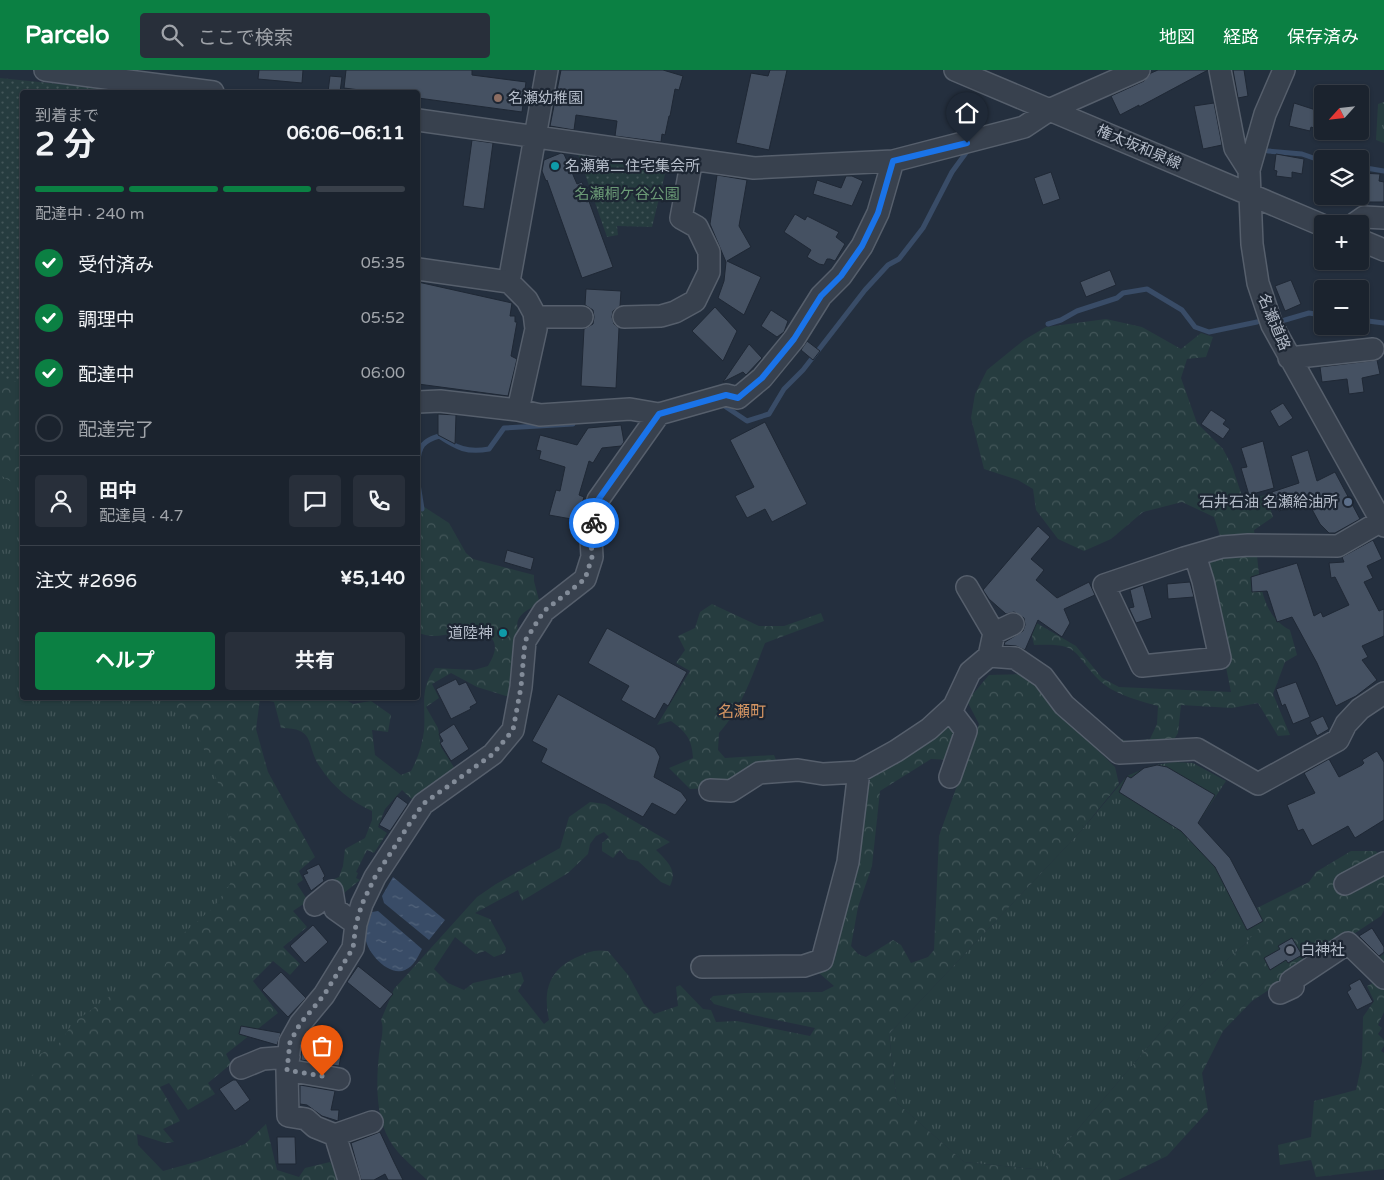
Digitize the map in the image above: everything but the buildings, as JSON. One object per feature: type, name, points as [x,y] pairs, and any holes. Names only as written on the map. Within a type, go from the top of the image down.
[{"type":"street","points":[[45,70],[151,88],[182,90]]},
{"type":"street","points":[[509,282],[547,70]]},
{"type":"street","name":"権太坂和泉線","points":[[955,70],[999,78],[1051,109],[1314,222]]},
{"type":"street","points":[[420,120],[754,168],[893,161],[1004,133],[1024,126],[1051,109],[1139,70]]},
{"type":"street","points":[[1220,70],[1235,148],[1249,170]]},
{"type":"street","name":"名瀬道路","points":[[1284,70],[1265,114],[1249,170],[1252,244],[1258,283],[1272,325],[1382,524]]},
{"type":"street","points":[[624,317],[661,316],[675,312],[695,301],[709,272],[709,252],[697,227],[681,218],[692,159]]},
{"type":"street","points":[[420,402],[440,401],[540,414],[630,409],[659,414],[726,395],[738,398],[762,378],[794,339],[821,296],[841,276],[862,246],[878,213],[893,161]]},
{"type":"street","points":[[1369,216],[1384,218]]},
{"type":"street","points":[[1369,244],[1384,250]]},
{"type":"street","points":[[420,269],[509,282],[527,300],[535,317],[536,329],[518,410]]},
{"type":"street","points":[[535,317],[582,317]]},
{"type":"street","points":[[1289,358],[1373,349]]},
{"type":"street","points":[[372,1122],[334,1135],[315,1127],[306,1120],[288,1116],[290,1042],[300,1024],[324,995],[353,948],[356,924],[362,904],[375,877],[423,804],[493,754],[513,730],[521,687],[522,654],[527,636],[544,611],[585,579],[592,557],[591,538],[598,500],[659,414]]},
{"type":"street","points":[[1195,555],[1204,581],[1220,658],[1142,666],[1104,584],[1195,555],[1222,547],[1248,545],[1338,546],[1382,524]]},
{"type":"street","points":[[710,790],[731,791],[759,773],[798,770],[823,774],[859,771],[896,751],[929,729],[954,706],[970,672],[989,656],[994,632],[967,587]]},
{"type":"street","points":[[994,632],[1013,624]]},
{"type":"street","points":[[989,656],[1015,658],[1043,677],[1064,705],[1120,753],[1198,749],[1258,784],[1338,740],[1346,724],[1360,709],[1384,693]]},
{"type":"street","points":[[950,710],[966,731],[950,777]]},
{"type":"street","points":[[702,967],[804,966],[822,960],[848,862],[859,771]]},
{"type":"street","points":[[1345,884],[1384,863]]},
{"type":"street","points":[[315,905],[332,890],[335,909],[356,924]]},
{"type":"street","points":[[1280,993],[1293,987],[1291,981],[1348,942],[1384,978]]},
{"type":"street","points":[[241,1068],[263,1059],[288,1063],[339,1079]]},
{"type":"street","points":[[334,1135],[349,1180]]},
{"type":"green space","points":[[0,78],[117,90],[20,90],[20,381],[0,381]]},
{"type":"green space","points":[[1384,102],[1384,143],[1376,140],[1378,104]]},
{"type":"green space","name":"名瀬桐ケ谷公園","points":[[578,154],[667,166],[652,227],[617,226],[618,235],[607,237]]},
{"type":"green space","points":[[1106,319],[1142,327],[1181,349],[1201,333],[1213,337],[1206,357],[1187,359],[1181,378],[1197,423],[1223,449],[1232,466],[1243,499],[1266,495],[1273,517],[1254,530],[1261,586],[1265,600],[1270,612],[1290,630],[1297,655],[1285,662],[1273,694],[1290,735],[1278,736],[1258,703],[1232,708],[1181,705],[1178,733],[1173,741],[1126,746],[1118,738],[1130,742],[1150,739],[1157,724],[1158,706],[1112,690],[1100,681],[1074,651],[1068,648],[1034,645],[1032,636],[1033,621],[1076,646],[1102,678],[1119,687],[1231,692],[1210,588],[1202,559],[1222,542],[1214,517],[1182,502],[1143,512],[1111,539],[1084,551],[1058,539],[1036,510],[1033,489],[1018,480],[984,469],[971,418],[975,394],[987,370],[1024,340],[1046,327]]},
{"type":"green space","points":[[0,381],[20,381],[20,700],[194,700],[268,870],[0,1180]]},
{"type":"green space","points":[[0,381],[20,381],[20,487],[0,475]]},
{"type":"green space","points":[[420,504],[449,523],[466,553],[473,559],[534,575],[540,604],[522,614],[517,623],[519,634],[523,641],[512,698],[477,687],[451,673],[432,684],[439,698],[426,707],[438,728],[441,747],[457,772],[418,805],[402,790],[385,809],[378,827],[387,833],[374,853],[367,850],[356,872],[358,873],[356,878],[360,880],[344,893],[338,892],[332,880],[339,877],[343,866],[345,849],[365,838],[372,820],[372,811],[356,803],[336,787],[315,759],[305,735],[300,731],[281,728],[274,702],[265,700],[346,700],[353,704],[371,701],[391,715],[388,732],[372,730],[375,755],[401,775],[411,771],[419,752],[424,731],[425,691],[435,668],[474,670],[488,666],[495,648],[491,637],[479,631],[471,630],[440,636],[420,633]]},
{"type":"green space","points":[[712,604],[759,626],[784,626],[821,613],[824,621],[765,643],[740,702],[719,733],[718,750],[725,758],[774,755],[776,760],[757,768],[732,787],[690,789],[669,768],[693,758],[690,741],[681,729],[671,721],[657,725],[690,671],[676,663],[685,650],[678,636],[695,628],[700,612]]},
{"type":"green space","points":[[1026,674],[1048,702],[1115,767],[1119,784],[1081,831],[889,1034],[897,1103],[964,1162],[1043,1170],[1207,978],[1246,943],[1263,923],[1257,908],[1309,882],[1316,872],[1351,851],[1375,851],[1384,856],[1384,910],[1381,916],[1252,1001],[1223,1031],[1202,1073],[1208,1111],[1167,1156],[1118,1180],[427,1180],[394,1147],[383,1126],[380,1114],[377,1078],[382,1032],[381,1020],[394,989],[477,897],[496,884],[560,848],[569,817],[590,802],[605,804],[670,842],[656,850],[672,870],[673,875],[670,886],[661,882],[638,861],[628,859],[620,850],[613,858],[602,851],[602,843],[609,837],[604,832],[596,836],[590,844],[588,854],[568,873],[522,901],[518,890],[475,913],[490,919],[506,948],[505,953],[494,957],[485,951],[476,954],[455,937],[434,969],[448,983],[464,990],[473,983],[521,972],[524,981],[518,991],[544,1024],[549,1020],[547,992],[553,976],[559,969],[566,963],[587,953],[599,950],[608,951],[628,975],[644,1004],[654,1014],[678,1006],[676,987],[680,985],[703,1009],[711,1010],[716,1022],[737,1021],[810,1036],[815,1028],[753,1015],[714,1004],[710,999],[713,996],[744,993],[822,992],[834,986],[819,973],[865,774],[952,720],[961,735],[951,760],[931,759],[880,791],[872,866],[858,907],[851,946],[858,954],[866,957],[893,940],[901,945],[911,963],[928,957],[934,950],[939,836],[979,724],[967,701],[989,675]]},
{"type":"green space","points":[[162,700],[260,700],[256,729],[268,772],[315,857],[299,871],[303,880],[297,884],[308,901],[293,911],[307,927],[283,947],[300,964],[290,975],[273,961],[253,981],[278,1013],[226,1054],[231,1064],[208,1083],[215,1094],[188,1110],[169,1083],[160,1087],[180,1121],[163,1129],[174,1142],[165,1143],[137,1134],[138,1145],[163,1171],[199,1161],[245,1144],[266,1124],[277,1170],[299,1177],[305,1168],[330,1162],[341,1180],[0,1180],[0,1098],[40,1070],[38,1055],[58,1045],[73,1023],[110,996],[136,985],[164,967],[177,939],[214,907],[230,884],[233,858],[230,823],[218,783],[197,733]]},
{"type":"green space","points":[[1175,762],[1193,763],[1226,781],[1198,823],[1230,858],[1264,923],[1246,943],[1207,978],[1043,1170],[964,1162],[897,1103],[889,1034],[1081,831],[1127,776],[1150,766]]},
{"type":"green space","points":[[1384,954],[1384,1012],[1378,1025],[1382,1028],[1378,1034],[1384,1040],[1384,1046],[1381,1051],[1384,1053],[1384,1169],[1316,1177],[1311,1160],[1280,1165],[1278,1145],[1311,1137],[1314,1101],[1356,1090],[1362,1062],[1363,1017],[1374,1001],[1367,986],[1373,983],[1365,973],[1369,964]]},
{"type":"water","points":[[393,877],[445,920],[429,940],[384,903],[382,896]]},
{"type":"water","points":[[378,911],[422,949],[413,964],[405,970],[392,970],[385,966],[373,955],[369,948],[365,935],[372,912]]},
{"type":"waterway","points":[[723,405],[747,421],[769,414],[784,389],[803,370],[865,290],[888,265],[899,259],[923,228],[952,172],[968,150]]},
{"type":"waterway","points":[[1268,151],[1302,154],[1314,158]]},
{"type":"waterway","points":[[1369,168],[1384,171]]},
{"type":"waterway","points":[[1048,324],[1061,320],[1077,311],[1117,298],[1123,293],[1147,289],[1182,310],[1195,327],[1209,332],[1257,322]]},
{"type":"waterway","points":[[1285,320],[1309,313],[1314,314]]},
{"type":"waterway","points":[[1369,321],[1384,323]]},
{"type":"waterway","points":[[420,450],[426,442],[439,436],[451,444],[462,448],[481,450],[489,449],[504,428],[573,424]]},
{"type":"waterway","points":[[420,496],[422,509]]},
{"type":"way so far","points":[[322,1076],[287,1070],[290,1042],[300,1024],[324,995],[353,948],[356,924],[362,904],[375,877],[423,804],[493,754],[513,730],[521,687],[522,654],[525,641],[544,611],[585,579],[592,557],[591,538],[594,523]]},
{"type":"place","name":"名瀬幼稚園","points":[[498,98]]},
{"type":"place","name":"名瀬第二住宅集会所","points":[[555,166]]},
{"type":"place","name":"石井石油 名瀬給油所","points":[[1348,502]]},
{"type":"place","name":"道陸神","points":[[503,633]]},
{"type":"place","name":"白神社","points":[[1290,950]]},
{"type":"district","name":"名瀬町","points":[[742,711]]},
{"type":"route","points":[[594,523],[598,500],[659,414],[726,395],[738,398],[762,378],[794,339],[821,296],[841,276],[862,246],[878,213],[893,161],[967,143]]}]
